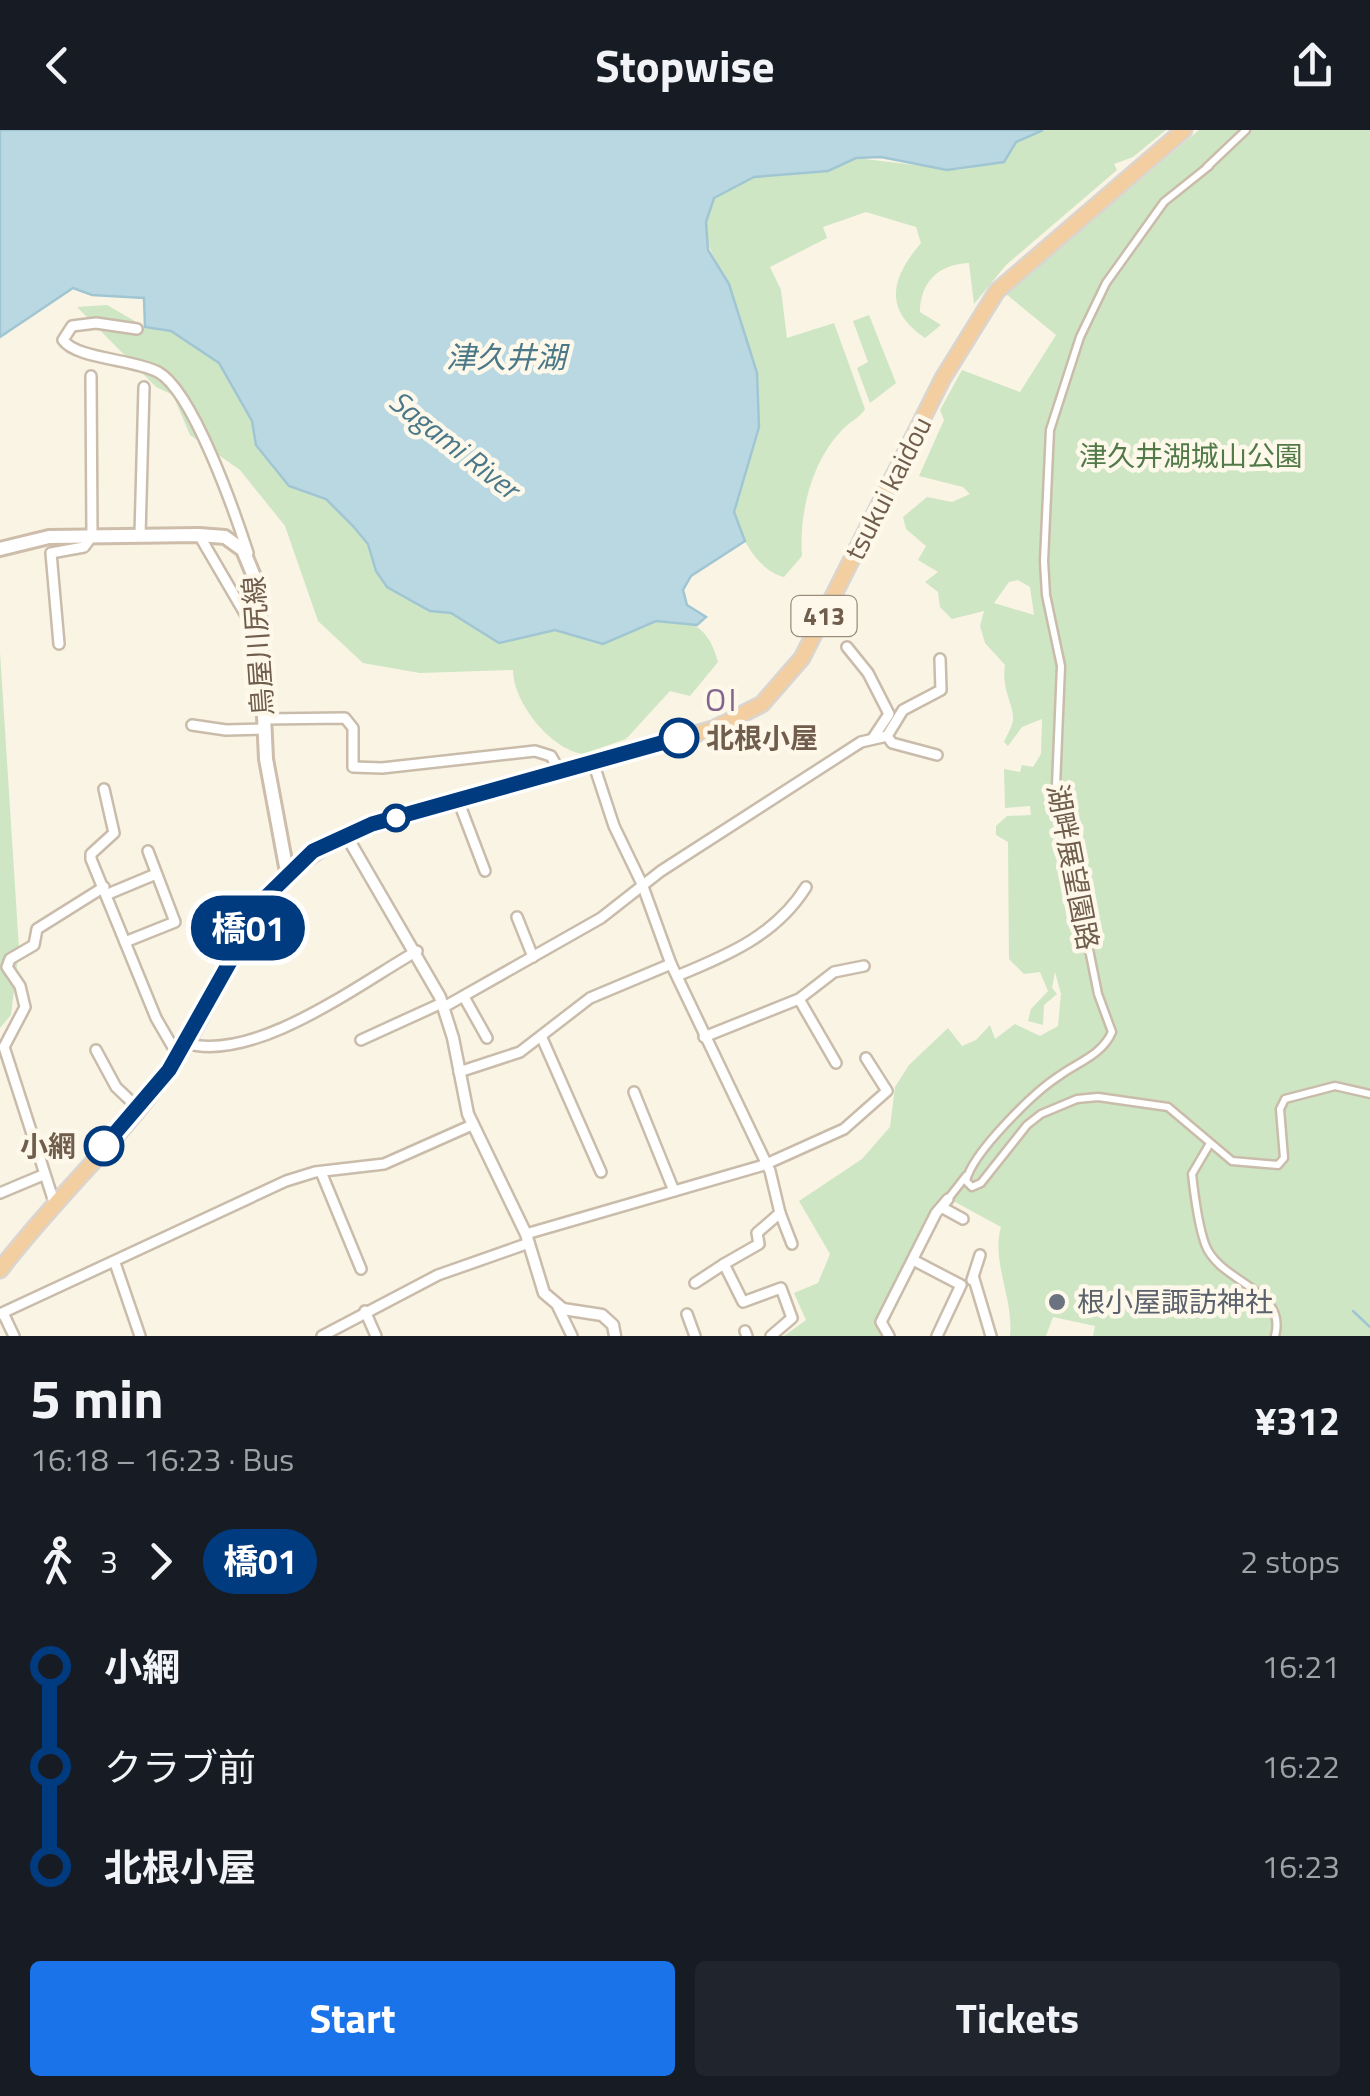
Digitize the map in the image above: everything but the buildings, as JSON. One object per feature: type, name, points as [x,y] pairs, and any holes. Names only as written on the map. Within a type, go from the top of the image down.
[{"type":"highway","name":"tsukui kaidou","points":[[0,1270],[138,1108],[182,1050],[258,909],[287,872],[345,834],[728,724],[755,710],[780,688],[806,652],[944,378],[990,300],[1009,277],[1184,130]]},
{"type":"main road","name":"鳥屋川尻線","points":[[0,549],[37,539],[92,536],[199,534],[232,541],[252,565],[261,641],[267,771],[287,872]]},
{"type":"street","name":"湖畔展望園路","points":[[965,1177],[1030,1100],[1099,1050],[1112,1032],[1098,994],[1060,818],[1056,772],[1061,666],[1044,561],[1050,430],[1092,308],[1144,224],[1244,132]]},
{"type":"street","points":[[137,329],[96,324],[72,326],[63,340],[77,350],[142,364],[173,384],[205,444],[252,565]]},
{"type":"street","points":[[59,644],[51,553],[84,548],[92,536],[91,376]]},
{"type":"street","points":[[140,535],[144,387]]},
{"type":"street","points":[[199,534],[261,641]]},
{"type":"street","points":[[847,648],[868,673],[889,714],[873,738]]},
{"type":"street","points":[[887,736],[903,710],[940,690],[940,659]]},
{"type":"street","points":[[192,725],[345,718],[353,728],[353,766],[382,768],[535,751],[551,756],[560,772]]},
{"type":"street","points":[[361,1040],[464,997],[601,918],[642,884],[852,747],[887,736]]},
{"type":"street","points":[[887,736],[892,742],[938,755]]},
{"type":"street","points":[[594,762],[614,826],[642,884],[670,964],[770,1171],[792,1244]]},
{"type":"street","points":[[104,789],[114,833],[91,854],[156,1018],[182,1050],[238,1043],[264,1034],[334,1000],[417,951]]},
{"type":"street","points":[[458,800],[486,871]]},
{"type":"street","points":[[345,834],[417,951],[443,1005],[472,1125],[527,1239],[544,1293],[558,1307],[572,1336]]},
{"type":"street","points":[[126,942],[175,922],[148,851]]},
{"type":"street","points":[[54,1202],[43,1176],[29,1115],[4,1048],[26,1006],[20,986],[7,966],[10,959],[34,945],[38,929],[106,891],[156,874]]},
{"type":"street","points":[[677,976],[762,935],[789,914],[806,887]]},
{"type":"street","points":[[517,917],[533,957]]},
{"type":"street","points":[[459,1072],[498,1062],[542,1038],[590,998],[670,964]]},
{"type":"street","points":[[704,1037],[799,999],[834,972],[864,966]]},
{"type":"street","points":[[464,997],[488,1038]]},
{"type":"street","points":[[799,999],[836,1063]]},
{"type":"street","points":[[542,1038],[601,1172]]},
{"type":"street","points":[[96,1050],[116,1087],[138,1108]]},
{"type":"street","points":[[322,1336],[336,1333],[365,1311],[438,1275],[527,1239],[764,1165],[844,1129],[887,1091],[866,1058]]},
{"type":"street","points":[[890,1336],[881,1322],[936,1213],[965,1177],[972,1187],[981,1183],[1027,1124],[1077,1099],[1116,1098],[1168,1108],[1199,1129],[1208,1145],[1236,1161],[1283,1163],[1282,1103],[1328,1083],[1370,1094]]},
{"type":"street","points":[[634,1092],[674,1191]]},
{"type":"street","points":[[14,1336],[2,1314],[286,1182],[321,1172],[384,1164],[472,1125]]},
{"type":"street","points":[[1208,1145],[1192,1174],[1204,1244],[1232,1278],[1268,1300],[1276,1316],[1275,1336]]},
{"type":"street","points":[[321,1172],[361,1269]]},
{"type":"street","points":[[0,1192],[43,1176]]},
{"type":"street","points":[[946,1204],[963,1219]]},
{"type":"street","points":[[695,1283],[759,1244],[757,1233],[780,1213]]},
{"type":"street","points":[[980,1255],[974,1279],[991,1336]]},
{"type":"street","points":[[913,1260],[960,1285]]},
{"type":"street","points":[[115,1263],[140,1336]]},
{"type":"street","points":[[724,1264],[744,1302],[781,1288],[792,1318],[771,1336]]},
{"type":"street","points":[[937,1336],[960,1285],[974,1279]]},
{"type":"street","points":[[558,1307],[600,1314],[611,1322],[615,1336]]},
{"type":"street","points":[[365,1311],[376,1336]]},
{"type":"street","points":[[687,1314],[695,1336]]},
{"type":"green space","points":[[1043,130],[1166,130],[1133,157],[1114,164],[1117,170],[1006,265],[974,304],[969,263],[948,267],[932,277],[923,293],[920,312],[941,325],[925,338],[902,316],[896,292],[903,268],[921,243],[916,227],[866,212],[823,227],[827,238],[770,267],[781,290],[787,338],[834,323],[865,409],[831,443],[815,473],[805,506],[802,556],[784,577],[774,573],[751,551],[734,512],[751,454],[756,404],[743,327],[707,236],[706,224],[714,198],[754,177],[828,171],[856,158],[958,170],[1004,162],[1016,142]]},
{"type":"green space","name":"津久井湖城山公園","points":[[1199,130],[1370,130],[1370,1336],[1093,1336],[1095,1326],[1053,1317],[1046,1336],[1010,1336],[999,1254],[1001,1227],[946,1197],[877,1322],[884,1336],[784,1336],[806,1320],[794,1293],[818,1283],[830,1254],[799,1201],[862,1159],[890,1127],[895,1087],[909,1065],[948,1028],[962,1046],[976,1040],[990,1025],[995,1039],[1015,1024],[1040,1036],[1058,1026],[1061,994],[1055,972],[1052,988],[1057,994],[1044,1005],[1043,1025],[1028,1021],[1031,1009],[1048,991],[1040,972],[1024,974],[1009,959],[1008,842],[996,835],[996,826],[1007,816],[1031,815],[1030,806],[1005,808],[1004,769],[1020,772],[1022,765],[1033,767],[1041,754],[1042,719],[1022,727],[1008,746],[1004,742],[1013,714],[1005,665],[985,643],[980,626],[984,611],[952,619],[940,607],[938,592],[925,582],[938,572],[918,560],[926,546],[906,529],[903,517],[927,497],[952,502],[970,494],[963,487],[919,476],[944,420],[940,410],[962,370],[1020,392],[1056,335],[1006,294]],"holes":[[[1018,580],[1030,587],[1034,615],[994,603],[1009,582]]]},
{"type":"green space","points":[[107,305],[145,327],[171,331],[219,363],[252,421],[256,445],[274,469],[328,498],[370,542],[453,612],[557,629],[683,620],[706,636],[718,662],[690,696],[670,691],[626,739],[583,754],[558,743],[536,722],[519,696],[513,670],[420,673],[363,663],[318,621],[285,526],[240,470],[190,435],[173,395],[156,387],[77,307]]},
{"type":"green space","points":[[869,315],[896,383],[870,403],[857,368],[868,362],[853,321]]},
{"type":"green space","points":[[0,652],[19,949],[11,1015],[0,1028]]},
{"type":"water","name":"津久井湖","points":[[0,130],[1043,130],[1016,142],[1004,162],[947,170],[881,157],[856,158],[828,171],[754,177],[714,198],[706,222],[708,250],[729,284],[757,373],[759,427],[734,512],[745,541],[691,576],[683,590],[687,605],[706,617],[697,625],[656,621],[603,644],[555,630],[499,643],[451,613],[430,611],[387,587],[376,571],[368,544],[353,526],[326,499],[289,486],[256,445],[252,421],[219,363],[171,331],[145,327],[144,298],[92,295],[73,288],[0,337]]},
{"type":"waterway","points":[[1353,1311],[1370,1327]]},
{"type":"bus line","name":"橋01","points":[[104,1146],[169,1070],[267,896],[287,872],[313,851],[372,824],[679,738]]},
{"type":"place","name":"北根小屋","points":[[679,738]]},
{"type":"place","name":"小網","points":[[104,1146]]},
{"type":"place","name":"根小屋諏訪神社","points":[[1057,1302]]},
{"type":"district","name":"OI","points":[[722,700]]},
{"type":"water label","name":"Sagami River","points":[[454,445]]}]
